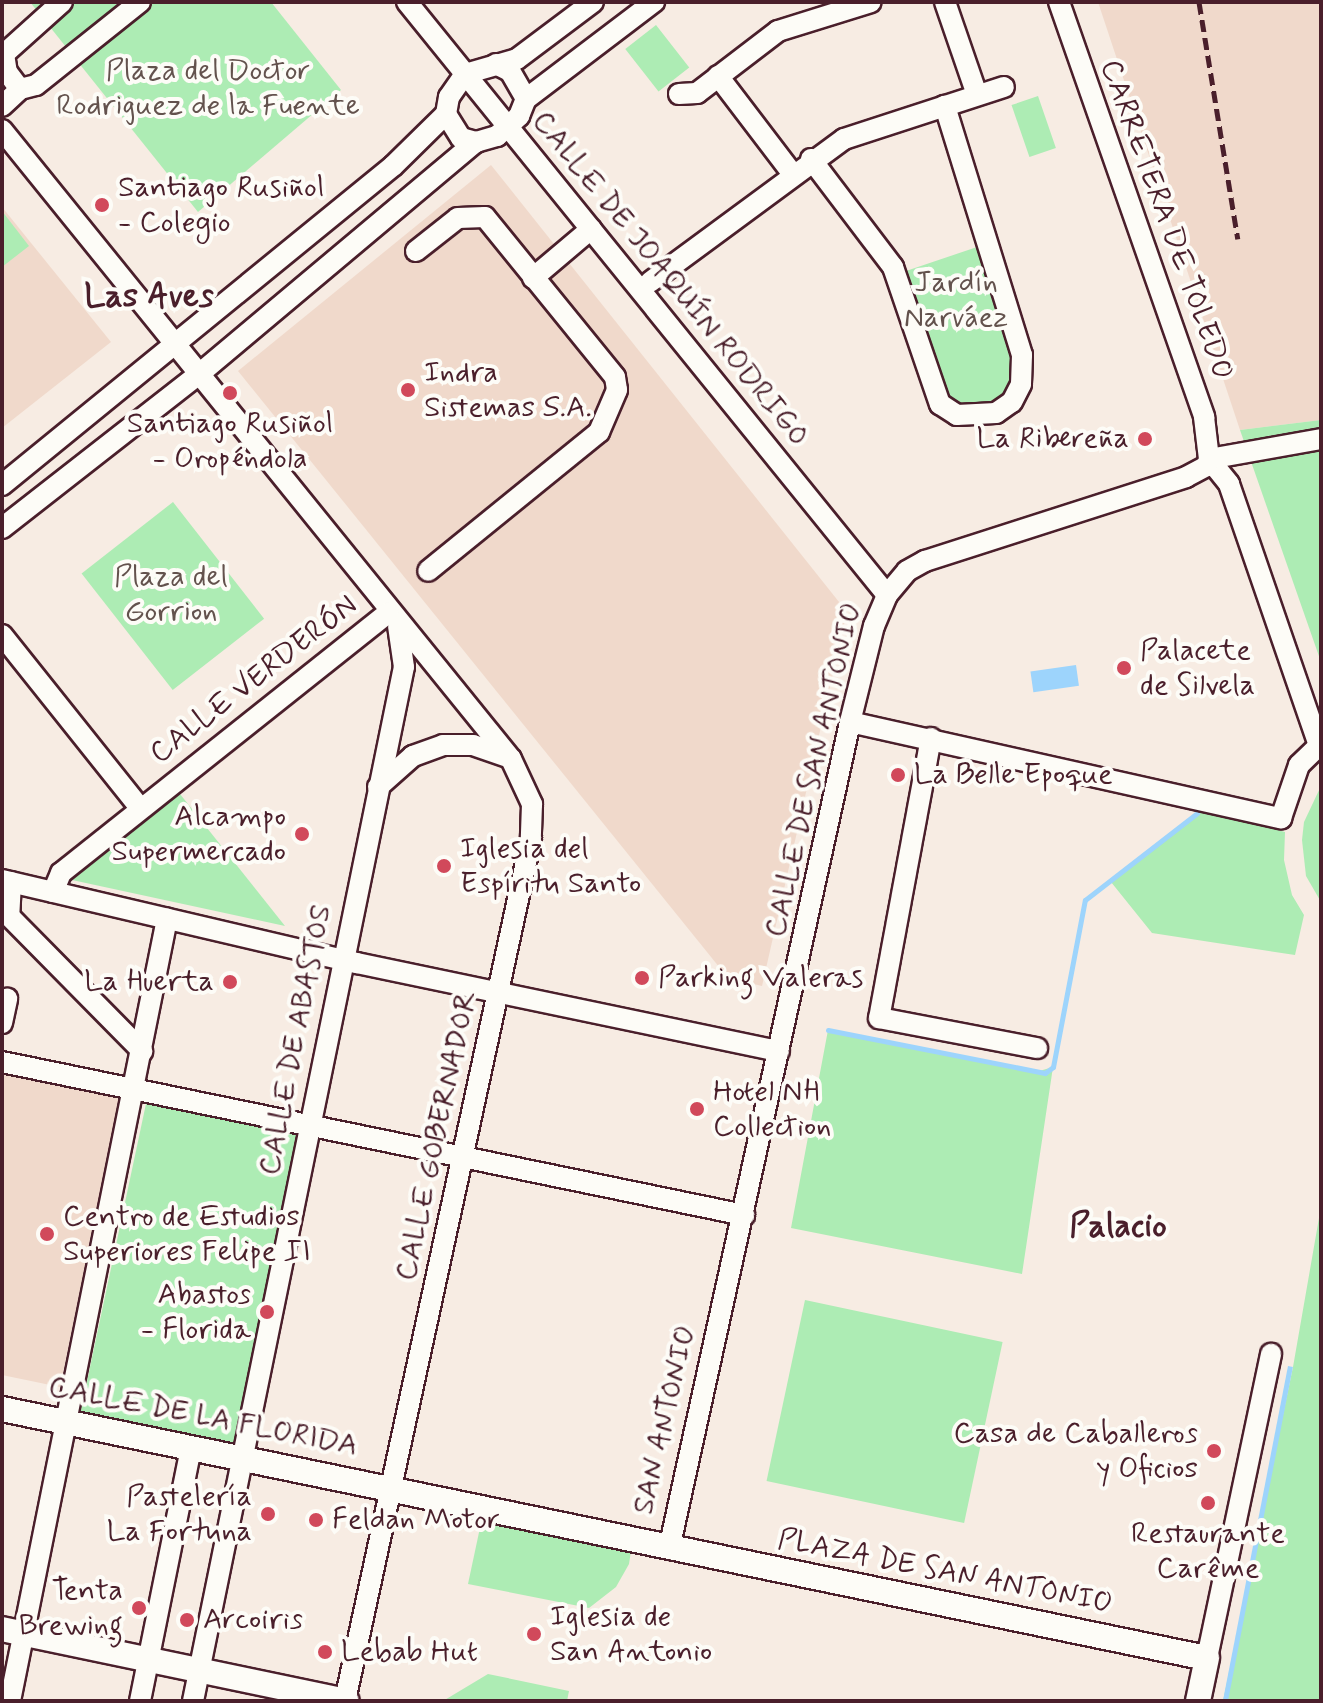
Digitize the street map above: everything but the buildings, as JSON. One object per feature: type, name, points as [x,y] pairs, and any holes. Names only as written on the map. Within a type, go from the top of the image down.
[{"type":"main road","name":"CALLE DE LA FLORIDA","points":[[2,1409],[392,1487]]},
{"type":"main road","name":"SAN ANTONIO","points":[[392,1487],[669,1549]]},
{"type":"main road","name":"PLAZA DE SAN ANTONIO","points":[[669,1549],[1207,1658]]},
{"type":"main road","points":[[13,1632],[346,1701]]},
{"type":"main road","points":[[1198,1701],[1207,1658]]},
{"type":"street","points":[[20,89],[7,72],[4,54],[62,2]]},
{"type":"street","name":"CALLE DE JOAQUÍN RODRIGO","points":[[407,2],[591,229],[643,287],[887,595]]},
{"type":"street","points":[[2,485],[393,166],[446,114],[449,97],[465,74],[517,59],[593,2]]},
{"type":"street","points":[[2,528],[198,375],[476,142],[508,127],[526,99],[654,2]]},
{"type":"street","points":[[679,94],[697,93],[778,31],[871,2]]},
{"type":"street","points":[[945,2],[977,95]]},
{"type":"street","name":"CARRETERA DE TOLEDO","points":[[1059,2],[1204,417],[1209,459]]},
{"type":"street","points":[[2,106],[20,89],[36,85],[136,3]]},
{"type":"street","points":[[496,64],[510,71],[526,99]]},
{"type":"street","points":[[718,76],[792,173]]},
{"type":"street","points":[[643,287],[811,159],[844,139],[1004,87]]},
{"type":"street","points":[[811,159],[893,267],[940,404],[957,415],[996,413],[1012,402],[1021,384],[1022,355],[945,106]]},
{"type":"street","points":[[446,114],[461,138],[476,142]]},
{"type":"street","name":"CALLE GOBERNADOR","points":[[2,130],[393,620],[414,637],[511,759],[527,789],[533,820],[346,1701]]},
{"type":"street","points":[[416,251],[458,218],[485,217],[615,377],[611,410],[599,432],[428,571]]},
{"type":"street","points":[[533,278],[591,229]]},
{"type":"street","points":[[850,722],[1281,818],[1299,765],[1320,744],[1229,484],[1209,459],[1321,439]]},
{"type":"street","name":"CALLE DE SAN ANTONIO","points":[[744,1215],[850,722],[874,626],[887,595],[907,571],[925,561],[1186,477],[1207,466],[1209,459]]},
{"type":"street","name":"CALLE DE ABASTOS","points":[[193,1701],[404,667],[393,620]]},
{"type":"street","name":"CALLE VERDERÓN","points":[[53,892],[61,873],[140,808],[393,620]]},
{"type":"street","points":[[2,635],[140,808]]},
{"type":"street","points":[[931,738],[879,1018],[1037,1048]]},
{"type":"street","points":[[378,787],[413,756],[443,745],[473,745],[511,759]]},
{"type":"street","points":[[142,1051],[9,916],[7,881],[343,959],[779,1051]]},
{"type":"street","points":[[10,1701],[13,1632],[67,1422],[167,919]]},
{"type":"street","points":[[2,1023],[7,999]]},
{"type":"street","points":[[2,1062],[744,1215]]},
{"type":"street","name":"SAN ANTONIO","points":[[669,1549],[744,1215]]},
{"type":"street","points":[[1207,1658],[1271,1354]]},
{"type":"street","points":[[140,1701],[191,1447]]},
{"type":"shaded area","points":[[1098,2],[1321,2],[1321,420],[1240,430]]},
{"type":"shaded area","points":[[491,165],[847,612],[762,986],[728,978],[238,371]]},
{"type":"shaded area","points":[[2,207],[111,342],[2,428]]},
{"type":"shaded area","name":"Centro de Estudios Superiores Felipe II","points":[[2,1069],[121,1093],[60,1387],[2,1375]]},
{"type":"green space","name":"Plaza del Doctor Rodriguez de la Fuente","points":[[30,2],[271,2],[341,90],[198,212]]},
{"type":"green space","points":[[656,25],[689,68],[659,92],[625,49]]},
{"type":"green space","points":[[1038,96],[1056,148],[1029,157],[1012,105]]},
{"type":"green space","points":[[2,211],[29,246],[2,267]]},
{"type":"green space","name":"Jardín Narváez","points":[[980,246],[1014,356],[1013,381],[1005,397],[994,404],[962,405],[949,396],[906,271]]},
{"type":"green space","points":[[1321,420],[1321,662],[1240,430]]},
{"type":"green space","name":"Plaza del Gorrion","points":[[173,502],[264,619],[173,690],[82,573]]},
{"type":"green space","points":[[1321,786],[1321,902],[1306,876],[1302,840],[1304,822]]},
{"type":"green space","points":[[180,794],[285,926],[72,880]]},
{"type":"green space","points":[[1203,809],[1285,832],[1284,860],[1292,895],[1304,915],[1295,955],[1152,933],[1111,882]]},
{"type":"green space","points":[[828,1030],[1036,1072],[1053,1067],[1022,1274],[791,1228]]},
{"type":"green space","points":[[147,1099],[303,1132],[236,1444],[81,1411]]},
{"type":"green space","points":[[1319,1218],[1321,1701],[1223,1701],[1293,1367]]},
{"type":"green space","points":[[805,1300],[1003,1342],[964,1523],[767,1481]]},
{"type":"green space","points":[[481,1523],[631,1551],[629,1564],[616,1587],[589,1608],[468,1584]]},
{"type":"green space","points":[[488,1674],[569,1691],[567,1701],[443,1701]]},
{"type":"water","points":[[1076,665],[1079,686],[1033,692],[1030,671]]},
{"type":"water","points":[[1288,1366],[1293,1367],[1228,1701],[1223,1701]]},
{"type":"waterway","points":[[828,1030],[1045,1073],[1053,1067],[1085,900],[1197,813]]},
{"type":"railway","points":[[1199,2],[1238,239]]},
{"type":"place","name":"Santiago Rusiñol - Colegio","points":[[102,205]]},
{"type":"place","name":"Indra Sistemas S.A.","points":[[408,390]]},
{"type":"place","name":"Santiago Rusiñol - Oropéndola","points":[[230,393]]},
{"type":"place","name":"La Ribereña","points":[[1145,439]]},
{"type":"place","name":"Palacete de Silvela","points":[[1124,668]]},
{"type":"place","name":"La Belle Epoque","points":[[898,775]]},
{"type":"place","name":"Alcampo Supermercado","points":[[302,834]]},
{"type":"place","name":"Iglesia del Espíritu Santo","points":[[444,866]]},
{"type":"place","name":"Parking Valeras","points":[[642,978]]},
{"type":"place","name":"La Huerta","points":[[230,982]]},
{"type":"place","name":"Hotel NH Collection","points":[[697,1109]]},
{"type":"place","name":"Centro de Estudios Superiores Felipe II","points":[[47,1234]]},
{"type":"place","name":"Abastos - Florida","points":[[267,1312]]},
{"type":"place","name":"Casa de Caballeros y Oficios","points":[[1214,1451]]},
{"type":"place","name":"Restaurante Carême","points":[[1208,1503]]},
{"type":"place","name":"Pastelería La Fortuna","points":[[268,1514]]},
{"type":"place","name":"Feldan Motor","points":[[316,1520]]},
{"type":"place","name":"Tenta Brewing","points":[[139,1608]]},
{"type":"place","name":"Arcoiris","points":[[187,1620]]},
{"type":"place","name":"Iglesia de San Antonio","points":[[534,1634]]},
{"type":"place","name":"Lebab Hut","points":[[325,1652]]},
{"type":"district","name":"Las Aves","points":[[149,297]]},
{"type":"district","name":"Palacio","points":[[1118,1227]]}]
